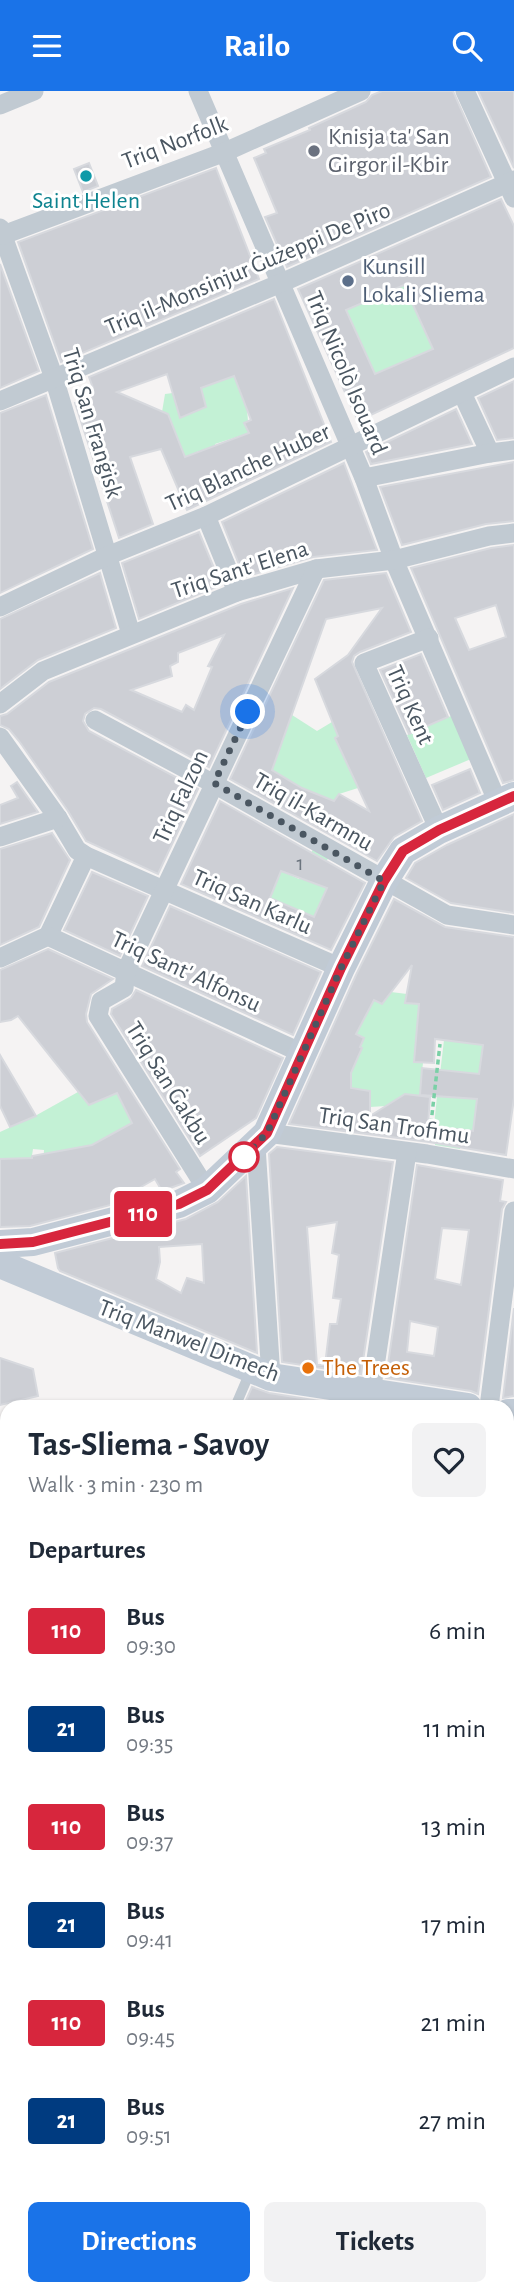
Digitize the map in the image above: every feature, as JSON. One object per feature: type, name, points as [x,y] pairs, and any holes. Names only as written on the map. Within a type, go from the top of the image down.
[{"type":"street","points":[[0,106],[34,91]]},
{"type":"street","name":"Triq Nicolò Isouard","points":[[198,91],[365,478],[394,559],[506,800]]},
{"type":"street","name":"Triq Norfolk","points":[[1,232],[225,152],[361,91]]},
{"type":"street","points":[[465,91],[512,187]]},
{"type":"street","name":"Triq il-Monsinjur Ġużeppi De Piro","points":[[0,401],[512,187]]},
{"type":"street","name":"Triq San Franġisk","points":[[1,232],[54,378],[131,634]]},
{"type":"street","name":"Triq Blanche Huber","points":[[0,607],[107,556],[206,516],[514,367]]},
{"type":"street","points":[[462,393],[490,453]]},
{"type":"street","points":[[365,478],[514,450]]},
{"type":"street","points":[[206,516],[237,593]]},
{"type":"street","name":"Triq Sant' Elena","points":[[0,703],[43,671],[237,593],[316,569],[394,559],[489,536],[514,533]]},
{"type":"street","name":"Triq Falzon","points":[[127,971],[316,569]]},
{"type":"street","name":"Triq Kent","points":[[429,638],[365,663],[439,830]]},
{"type":"street","name":"Triq il-Karmnu","points":[[95,720],[214,783],[447,915],[514,925]]},
{"type":"street","name":"Triq San Karlu","points":[[0,737],[58,818],[77,850],[341,968]]},
{"type":"street","points":[[0,1244],[47,1239],[179,1204],[207,1190],[262,1139],[304,1054],[341,968],[384,881],[403,851],[439,830],[506,800]]},
{"type":"street","points":[[0,837],[58,818]]},
{"type":"street","points":[[0,958],[48,936],[86,856]]},
{"type":"street","name":"Triq Sant' Alfonsu","points":[[48,936],[304,1054]]},
{"type":"street","name":"Triq San Ġakbu","points":[[127,971],[124,988],[101,1001],[98,1016],[207,1190]]},
{"type":"street","points":[[261,1373],[262,1139]]},
{"type":"street","name":"Triq San Trofimu","points":[[262,1139],[407,1152],[514,1169]]},
{"type":"street","points":[[371,1392],[407,1152]]},
{"type":"street","points":[[490,1400],[514,1211]]},
{"type":"street","name":"Triq Manwel Dimech","points":[[0,1264],[261,1373],[423,1400]]},
{"type":"lane","points":[[240,1400],[261,1373]]},
{"type":"path","points":[[430,1132],[440,1044]]},
{"type":"green space","points":[[404,285],[433,349],[375,374],[346,310]]},
{"type":"green space","points":[[253,368],[247,409],[249,433],[215,444],[217,450],[202,457],[199,451],[185,457],[179,442],[161,449],[157,442],[165,394],[173,393],[206,407],[201,388]]},
{"type":"green space","points":[[292,715],[317,731],[332,722],[338,736],[335,738],[358,788],[339,794],[335,801],[302,788],[272,770]]},
{"type":"green space","points":[[451,716],[471,759],[426,778],[407,735]]},
{"type":"green space","points":[[313,849],[328,858],[317,884],[327,888],[308,929],[270,898],[281,871],[299,879]]},
{"type":"green space","points":[[391,992],[407,994],[405,1003],[419,1004],[414,1062],[423,1063],[420,1088],[431,1090],[430,1097],[409,1095],[386,1106],[370,1107],[370,1091],[351,1088],[338,1068],[354,1066],[364,1038],[356,1034],[370,998]]},
{"type":"green space","points":[[499,1019],[483,1075],[438,1091],[444,1040]]},
{"type":"green space","points":[[78,1092],[89,1105],[117,1093],[132,1123],[92,1145],[66,1150],[43,1170],[44,1150],[33,1149],[31,1162],[28,1162],[28,1158],[21,1158],[20,1175],[13,1160],[0,1158],[0,1132]]},
{"type":"green space","points":[[437,1096],[477,1099],[473,1131],[456,1129],[455,1136],[461,1137],[460,1149],[435,1145]]},
{"type":"building","points":[[382,91],[453,91],[491,177],[287,267],[265,217],[277,213],[254,158],[266,153],[264,149],[310,130],[309,128],[366,102],[372,95]]},
{"type":"building","points":[[478,91],[514,91],[514,168]]},
{"type":"building","name":"Saint Helen","points":[[89,163],[98,186],[83,192],[74,169]]},
{"type":"building","points":[[216,168],[259,279],[61,362],[18,242]]},
{"type":"building","points":[[501,199],[514,226],[514,348],[358,421],[298,289]],"holes":[[[404,285],[433,349],[375,374],[346,310]]]},
{"type":"building","points":[[0,264],[39,371],[0,388]]},
{"type":"building","points":[[274,299],[331,442],[187,510],[161,449],[130,457],[153,524],[119,538],[75,403],[88,399],[93,388],[89,377]],"holes":[[[167,374],[180,418],[206,407],[201,388],[234,376],[251,420],[244,423],[249,433],[185,457],[168,414],[117,392]]]},
{"type":"building","points":[[514,381],[514,438],[497,440],[478,398]]},
{"type":"building","points":[[46,395],[93,549],[0,593],[0,413]]},
{"type":"building","points":[[456,409],[472,444],[371,464],[366,452]]},
{"type":"building","points":[[514,462],[514,521],[486,524],[402,545],[380,487]]},
{"type":"building","points":[[344,463],[377,550],[313,557],[244,577],[222,522]]},
{"type":"building","points":[[199,532],[221,585],[139,619],[122,563]]},
{"type":"building","points":[[514,545],[514,780],[503,783],[411,568]],"holes":[[[496,605],[506,637],[469,650],[455,618]]]},
{"type":"building","points":[[100,573],[116,628],[38,660],[0,689],[0,619]]},
{"type":"building","points":[[386,573],[411,632],[360,652],[354,656],[352,662],[422,821],[394,837],[377,861],[230,779],[324,580]],"holes":[[[382,608],[348,655],[315,679],[338,736],[335,738],[369,811],[339,794],[334,801],[302,788],[272,770],[326,619]]]},
{"type":"building","points":[[293,588],[209,767],[101,709],[94,708],[85,714],[83,721],[89,731],[198,789],[158,874],[86,841],[19,741],[9,729],[0,725],[0,716],[7,714],[49,682],[241,604]],"holes":[[[224,635],[208,666],[212,667],[194,710],[186,705],[182,712],[131,690],[172,676],[170,666],[178,662],[178,653]]]},
{"type":"building","points":[[421,654],[448,717],[409,734],[380,670]]},
{"type":"building","points":[[470,769],[480,793],[443,810],[432,785]]},
{"type":"building","points":[[17,782],[38,812],[0,824],[0,805],[18,798],[11,786]]},
{"type":"building","points":[[220,801],[365,883],[331,950],[181,884]],"holes":[[[281,871],[327,888],[314,917],[270,898]]]},
{"type":"building","points":[[514,814],[514,913],[451,903],[406,878],[415,863]]},
{"type":"building","points":[[52,833],[70,860],[39,927],[0,945],[0,849]]},
{"type":"building","points":[[92,872],[148,896],[120,956],[64,930]]},
{"type":"building","points":[[394,899],[445,927],[514,937],[514,1098],[506,1155],[289,1124],[356,975]],"holes":[[[412,965],[405,1003],[419,1004],[414,1062],[434,1063],[435,1039],[483,1045],[479,1074],[422,1068],[420,1095],[477,1099],[473,1131],[456,1129],[455,1133],[428,1124],[430,1097],[405,1094],[370,1116],[370,1091],[351,1088],[351,1073],[364,1038],[356,1034],[374,1000],[382,1004]]]},
{"type":"building","points":[[170,906],[321,972],[293,1035],[142,966]]},
{"type":"building","points":[[48,949],[113,979],[91,994],[86,1014],[87,1022],[180,1169],[176,1172],[184,1183],[162,1191],[155,1179],[120,1199],[122,1202],[30,1226],[0,1227],[0,1159],[32,1158],[92,1145],[132,1123],[117,1093],[89,1105],[18,1016],[0,1022],[0,970]]},
{"type":"building","points":[[136,990],[283,1058],[256,1118],[200,1156],[111,1014],[112,1009],[131,998]]},
{"type":"building","points":[[0,1055],[36,1116],[10,1127],[0,1106]]},
{"type":"building","points":[[277,1147],[393,1162],[361,1374],[282,1362],[269,1154]],"holes":[[[337,1222],[332,1253],[339,1255],[333,1298],[341,1299],[337,1324],[330,1324],[325,1365],[317,1365],[307,1227]]]},
{"type":"building","points":[[417,1165],[503,1180],[500,1201],[506,1202],[502,1209],[478,1394],[386,1378]],"holes":[[[442,1228],[469,1230],[461,1285],[435,1279]],[[410,1321],[438,1327],[434,1356],[407,1352]]]},
{"type":"building","points":[[246,1176],[257,1353],[58,1268],[55,1253],[186,1219],[218,1202]],"holes":[[[202,1244],[204,1283],[187,1278],[181,1293],[156,1279],[160,1262],[159,1247]]]},
{"type":"building","points":[[514,1308],[514,1396],[503,1398]]},
{"type":"building","points":[[0,1358],[33,1369],[38,1396],[21,1400],[0,1400]]},
{"type":"building","points":[[252,1387],[269,1393],[314,1400],[246,1400]]},
{"type":"bus line","name":"110","points":[[0,1244],[33,1242],[179,1204],[207,1190],[267,1133],[341,968],[384,881],[403,851],[439,830],[514,796]]},
{"type":"place","name":"Knisja ta' San Girgor il-Kbir","points":[[314,151]]},
{"type":"place","name":"Saint Helen","points":[[86,176]]},
{"type":"place","name":"Kunsill Lokali Sliema","points":[[348,281]]},
{"type":"place","name":"The Trees","points":[[308,1368]]},
{"type":"route","points":[[244,1157],[240,1161],[267,1133],[341,968],[384,881],[214,783],[248,712]]}]
